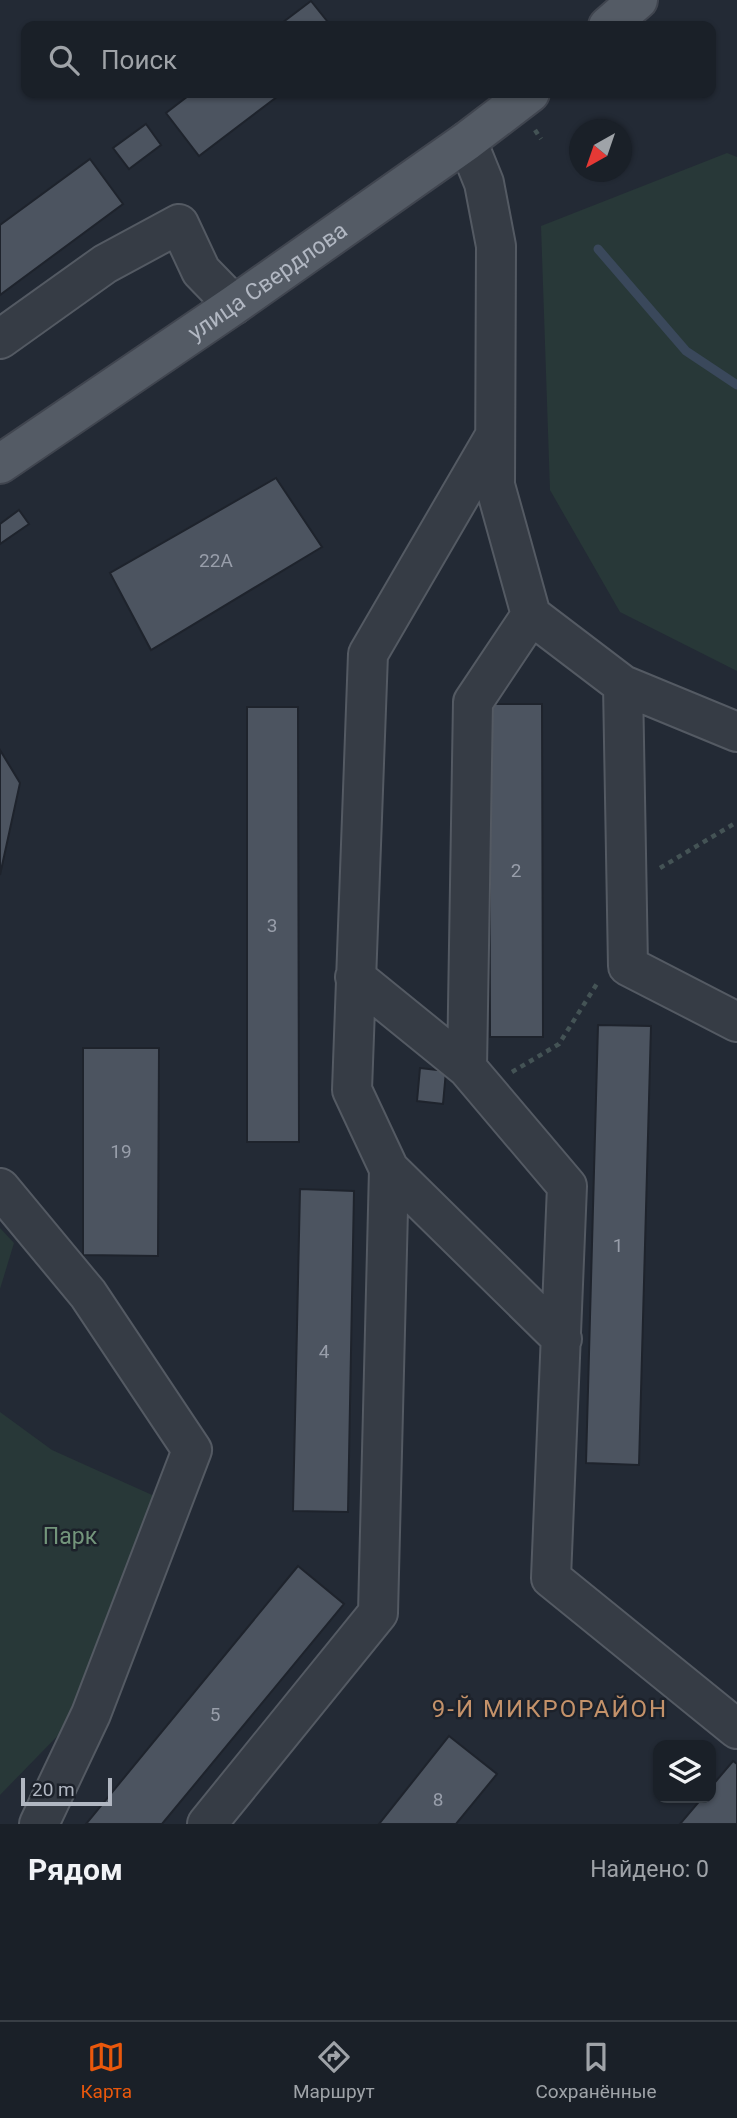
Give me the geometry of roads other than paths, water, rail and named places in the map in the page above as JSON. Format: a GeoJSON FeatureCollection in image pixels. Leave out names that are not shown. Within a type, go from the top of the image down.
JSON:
{"type":"FeatureCollection","features":[{"type":"Feature","properties":{"kind":"main road"},"geometry":{"type":"LineString","coordinates":[[614,21],[638,0]]}},
{"type":"Feature","properties":{"kind":"main road","name":"улица Свердлова"},"geometry":{"type":"LineString","coordinates":[[0,464],[234,305],[467,141],[523,98]]}},
{"type":"Feature","properties":{"kind":"street"},"geometry":{"type":"LineString","coordinates":[[467,141],[484,183],[496,246],[493,439],[495,485],[531,615],[623,685],[737,733]]}},
{"type":"Feature","properties":{"kind":"street"},"geometry":{"type":"LineString","coordinates":[[0,339],[106,264],[179,224],[201,271],[234,305]]}},
{"type":"Feature","properties":{"kind":"street"},"geometry":{"type":"LineString","coordinates":[[493,439],[368,654],[352,1090],[389,1169],[562,1339]]}},
{"type":"Feature","properties":{"kind":"street"},"geometry":{"type":"LineString","coordinates":[[467,1068],[473,702],[531,615]]}},
{"type":"Feature","properties":{"kind":"street"},"geometry":{"type":"LineString","coordinates":[[623,685],[628,966],[737,1022]]}},
{"type":"Feature","properties":{"kind":"street"},"geometry":{"type":"LineString","coordinates":[[355,977],[467,1068],[567,1186],[551,1578],[737,1729]]}},
{"type":"Feature","properties":{"kind":"street"},"geometry":{"type":"LineString","coordinates":[[207,1824],[378,1613],[389,1169]]}},
{"type":"Feature","properties":{"kind":"street"},"geometry":{"type":"LineString","coordinates":[[0,1188],[88,1294],[192,1450],[91,1714],[39,1824]]}},
{"type":"Feature","properties":{"kind":"waterway"},"geometry":{"type":"LineString","coordinates":[[598,249],[686,351],[737,385]]}},
{"type":"Feature","properties":{"kind":"district","name":"9-Й МИКРОРАЙОН"},"geometry":{"type":"Point","coordinates":[550,1709]}},
{"type":"Feature","properties":{"kind":"park label","name":"Парк"},"geometry":{"type":"Point","coordinates":[70,1536]}}]}
